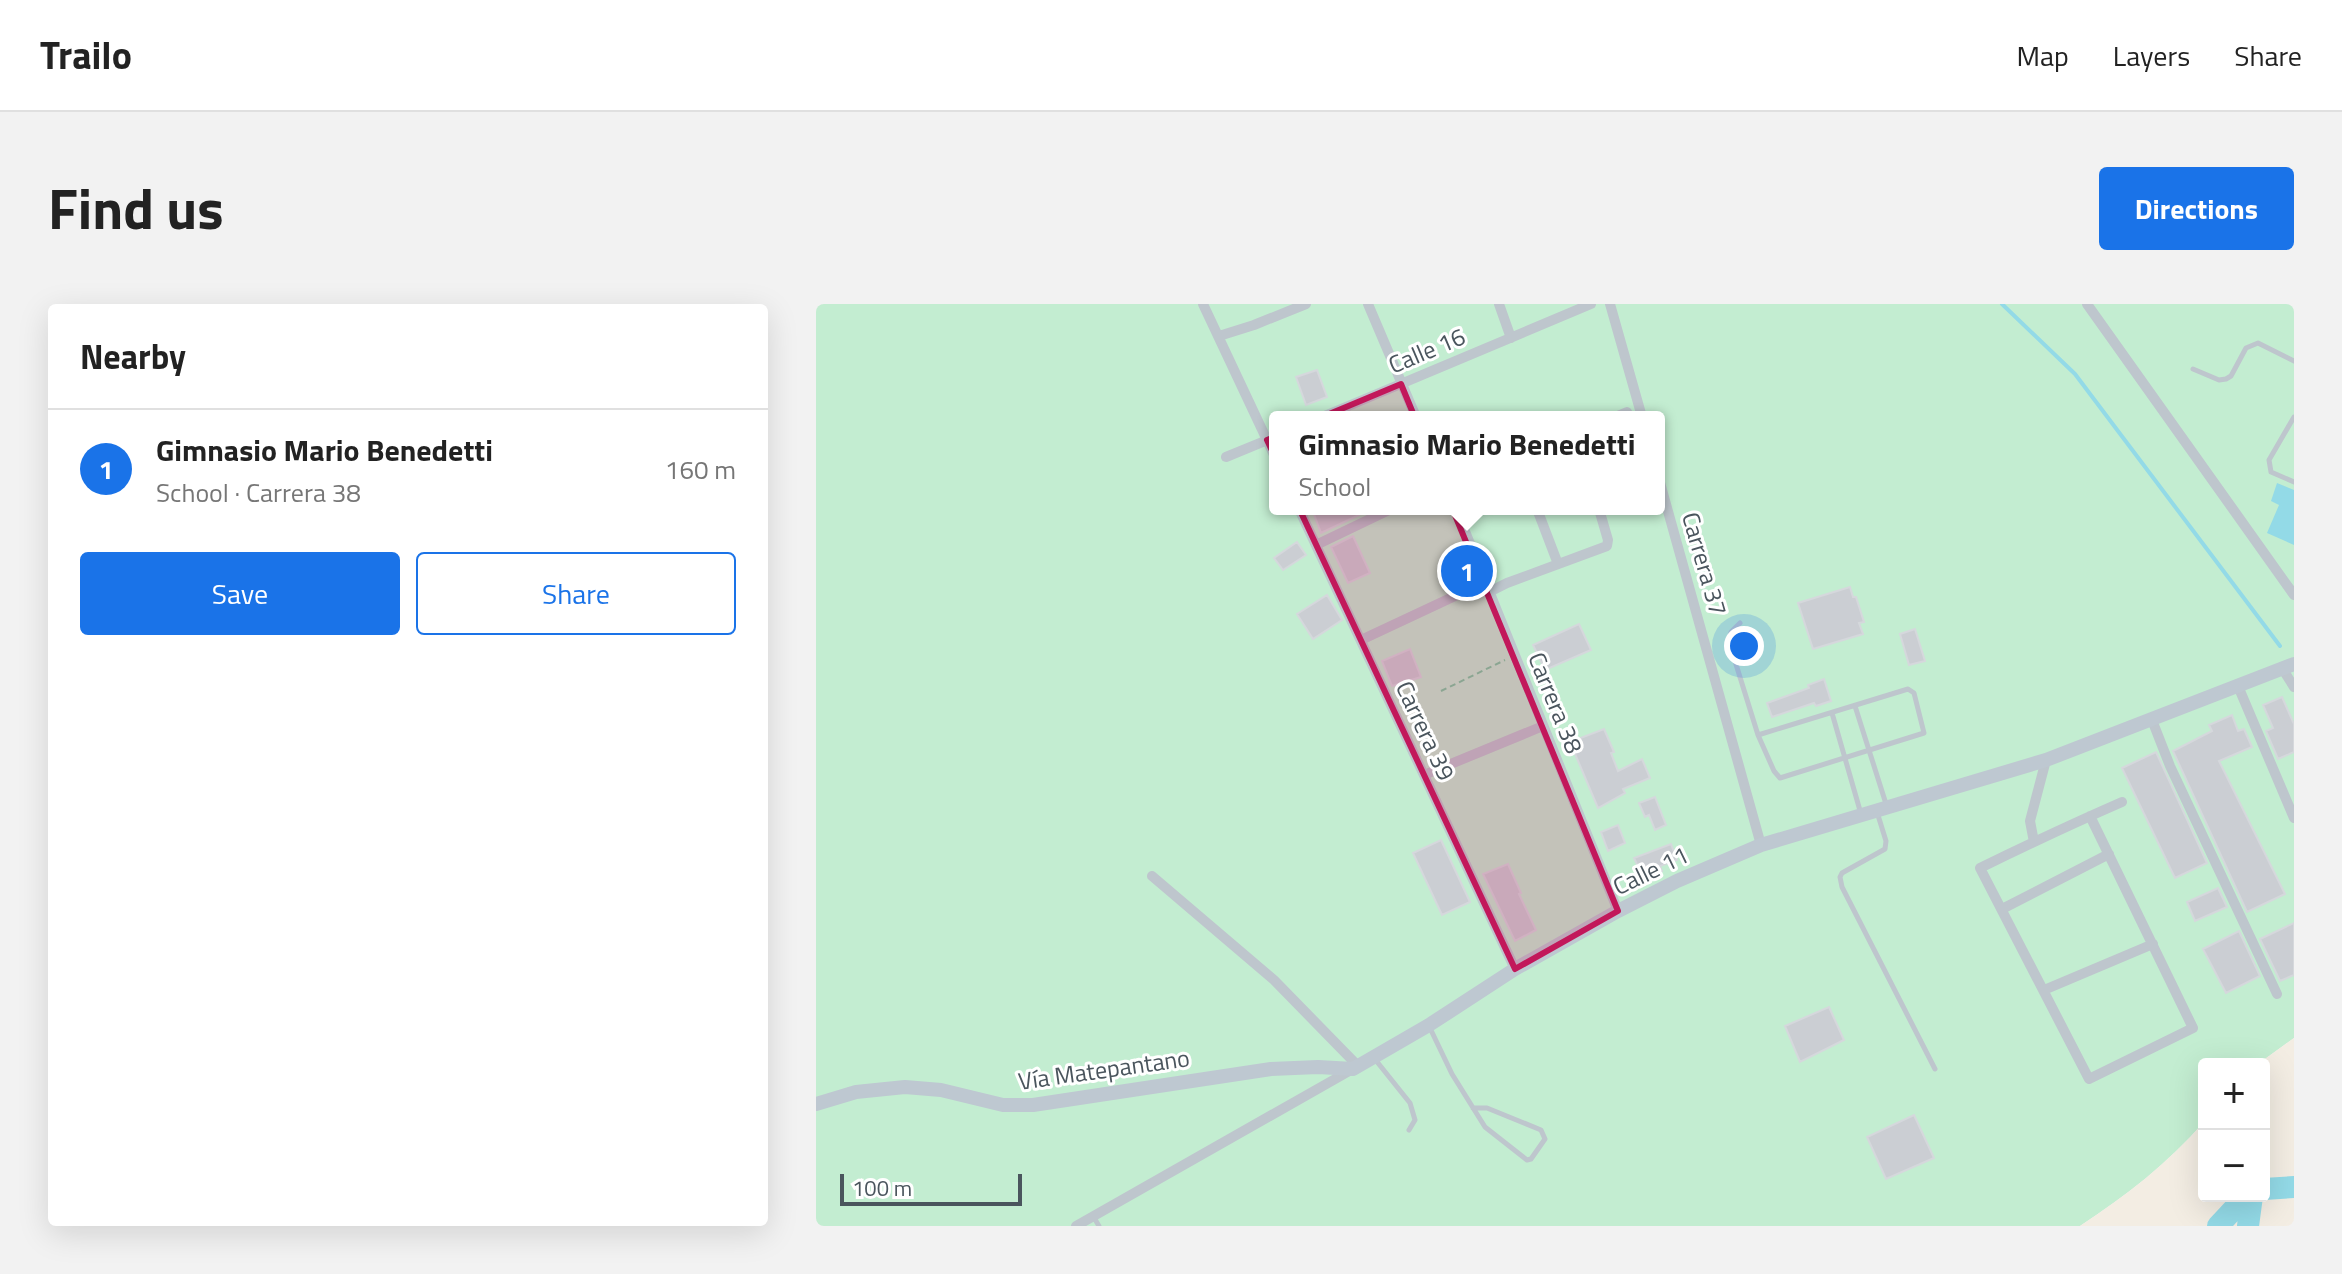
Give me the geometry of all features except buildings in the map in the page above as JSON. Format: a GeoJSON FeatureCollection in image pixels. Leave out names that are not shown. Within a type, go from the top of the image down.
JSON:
{"type":"FeatureCollection","features":[{"type":"Feature","properties":{"kind":"main road","name":"Calle 11"},"geometry":{"type":"LineString","coordinates":[[1355,1068],[1515,969],[1677,881],[1761,845],[2046,760],[2288,666]]}},
{"type":"Feature","properties":{"kind":"main road","name":"Vía Matepantano"},"geometry":{"type":"LineString","coordinates":[[816,1104],[856,1092],[905,1087],[941,1090],[1003,1105],[1033,1105],[1271,1069],[1355,1068]]}},
{"type":"Feature","properties":{"kind":"street"},"geometry":{"type":"LineString","coordinates":[[1203,304],[1269,434]]}},
{"type":"Feature","properties":{"kind":"street"},"geometry":{"type":"LineString","coordinates":[[1219,336],[1306,304]]}},
{"type":"Feature","properties":{"kind":"street"},"geometry":{"type":"LineString","coordinates":[[1368,304],[1413,411]]}},
{"type":"Feature","properties":{"kind":"street"},"geometry":{"type":"LineString","coordinates":[[1499,304],[1511,338]]}},
{"type":"Feature","properties":{"kind":"street","name":"Calle 16"},"geometry":{"type":"LineString","coordinates":[[1336,411],[1591,304]]}},
{"type":"Feature","properties":{"kind":"street"},"geometry":{"type":"LineString","coordinates":[[1610,304],[1640,411]]}},
{"type":"Feature","properties":{"kind":"street"},"geometry":{"type":"LineString","coordinates":[[2087,304],[2294,595]]}},
{"type":"Feature","properties":{"kind":"street"},"geometry":{"type":"LineString","coordinates":[[1226,457],[1269,439]]}},
{"type":"Feature","properties":{"kind":"street","name":"Carrera 37"},"geometry":{"type":"LineString","coordinates":[[1665,501],[1761,845]]}},
{"type":"Feature","properties":{"kind":"street","name":"Carrera 39"},"geometry":{"type":"LineString","coordinates":[[1302,515],[1515,969]]}},
{"type":"Feature","properties":{"kind":"street"},"geometry":{"type":"LineString","coordinates":[[1316,545],[1378,515]]}},
{"type":"Feature","properties":{"kind":"street","name":"Carrera 38"},"geometry":{"type":"LineString","coordinates":[[1459,515],[1618,911]]}},
{"type":"Feature","properties":{"kind":"street"},"geometry":{"type":"LineString","coordinates":[[1539,515],[1558,564]]}},
{"type":"Feature","properties":{"kind":"street"},"geometry":{"type":"LineString","coordinates":[[1361,640],[1489,586],[1607,546],[1601,515]]}},
{"type":"Feature","properties":{"kind":"street"},"geometry":{"type":"LineString","coordinates":[[2288,666],[2294,687]]}},
{"type":"Feature","properties":{"kind":"street"},"geometry":{"type":"LineString","coordinates":[[2238,686],[2294,818]]}},
{"type":"Feature","properties":{"kind":"street"},"geometry":{"type":"LineString","coordinates":[[2152,720],[2170,766],[2277,994]]}},
{"type":"Feature","properties":{"kind":"street"},"geometry":{"type":"LineString","coordinates":[[1424,775],[1543,726]]}},
{"type":"Feature","properties":{"kind":"street"},"geometry":{"type":"LineString","coordinates":[[2034,842],[2030,821],[2046,760]]}},
{"type":"Feature","properties":{"kind":"street"},"geometry":{"type":"LineString","coordinates":[[2090,816],[2193,1028],[2089,1079],[1980,868],[2034,842],[2090,816],[2122,802]]}},
{"type":"Feature","properties":{"kind":"street"},"geometry":{"type":"LineString","coordinates":[[2002,909],[2109,854]]}},
{"type":"Feature","properties":{"kind":"street"},"geometry":{"type":"LineString","coordinates":[[1152,876],[1274,980],[1355,1068]]}},
{"type":"Feature","properties":{"kind":"street"},"geometry":{"type":"LineString","coordinates":[[2044,990],[2153,944]]}},
{"type":"Feature","properties":{"kind":"street","name":"Calle 11"},"geometry":{"type":"LineString","coordinates":[[1076,1226],[1355,1068]]}},
{"type":"Feature","properties":{"kind":"lane"},"geometry":{"type":"LineString","coordinates":[[2193,369],[2219,380],[2226,379],[2231,376],[2246,348],[2258,343],[2294,361]]}},
{"type":"Feature","properties":{"kind":"lane"},"geometry":{"type":"LineString","coordinates":[[2294,417],[2269,460],[2271,472],[2294,482]]}},
{"type":"Feature","properties":{"kind":"lane"},"geometry":{"type":"LineString","coordinates":[[1740,623],[1731,632],[1730,645],[1758,735],[1780,778],[1924,733],[1914,693],[1908,689],[1758,735]]}},
{"type":"Feature","properties":{"kind":"lane"},"geometry":{"type":"LineString","coordinates":[[1855,706],[1869,750],[1875,811]]}},
{"type":"Feature","properties":{"kind":"lane"},"geometry":{"type":"LineString","coordinates":[[1832,713],[1845,758],[1875,811],[1886,841],[1885,849],[1842,873],[1842,887],[1935,1069]]}},
{"type":"Feature","properties":{"kind":"lane"},"geometry":{"type":"LineString","coordinates":[[1429,1025],[1452,1074],[1473,1108],[1485,1127],[1527,1160],[1545,1139],[1541,1130],[1487,1108],[1473,1108]]}},
{"type":"Feature","properties":{"kind":"lane"},"geometry":{"type":"LineString","coordinates":[[1374,1057],[1410,1103],[1415,1120],[1409,1130]]}},
{"type":"Feature","properties":{"kind":"lane"},"geometry":{"type":"LineString","coordinates":[[1093,1215],[1099,1226]]}},
{"type":"Feature","properties":{"kind":"path"},"geometry":{"type":"LineString","coordinates":[[1441,691],[1514,656]]}},
{"type":"Feature","properties":{"kind":"highlighted area"},"geometry":{"type":"Polygon","coordinates":[[[1401,384],[1618,911],[1515,969],[1267,440],[1401,384]]]}},
{"type":"Feature","properties":{"kind":"green space"},"geometry":{"type":"Polygon","coordinates":[[[816,304],[2294,304],[2294,1038],[2266,1058],[2198,1058],[2198,1128],[2146,1178],[2080,1226],[816,1226],[816,304]]]}},
{"type":"Feature","properties":{"kind":"sand"},"geometry":{"type":"Polygon","coordinates":[[[2294,1038],[2294,1226],[2080,1226],[2146,1178],[2198,1128],[2198,1202],[2270,1202],[2270,1058],[2266,1058],[2294,1038]]]}},
{"type":"Feature","properties":{"kind":"water"},"geometry":{"type":"Polygon","coordinates":[[[2277,483],[2294,490],[2294,545],[2267,533],[2279,505],[2271,501],[2277,483]]]}},
{"type":"Feature","properties":{"kind":"waterway"},"geometry":{"type":"LineString","coordinates":[[2002,304],[2075,374],[2280,646]]}},
{"type":"Feature","properties":{"kind":"waterway"},"geometry":{"type":"LineString","coordinates":[[2270,1189],[2294,1187]]}},
{"type":"Feature","properties":{"kind":"waterway"},"geometry":{"type":"LineString","coordinates":[[2218,1226],[2240,1202]]}},
{"type":"Feature","properties":{"kind":"waterway"},"geometry":{"type":"LineString","coordinates":[[2248,1226],[2251,1202]]}},
{"type":"Feature","properties":{"kind":"place","name":"Gimnasio Mario Benedetti"},"geometry":{"type":"Point","coordinates":[1467,571]}}]}
